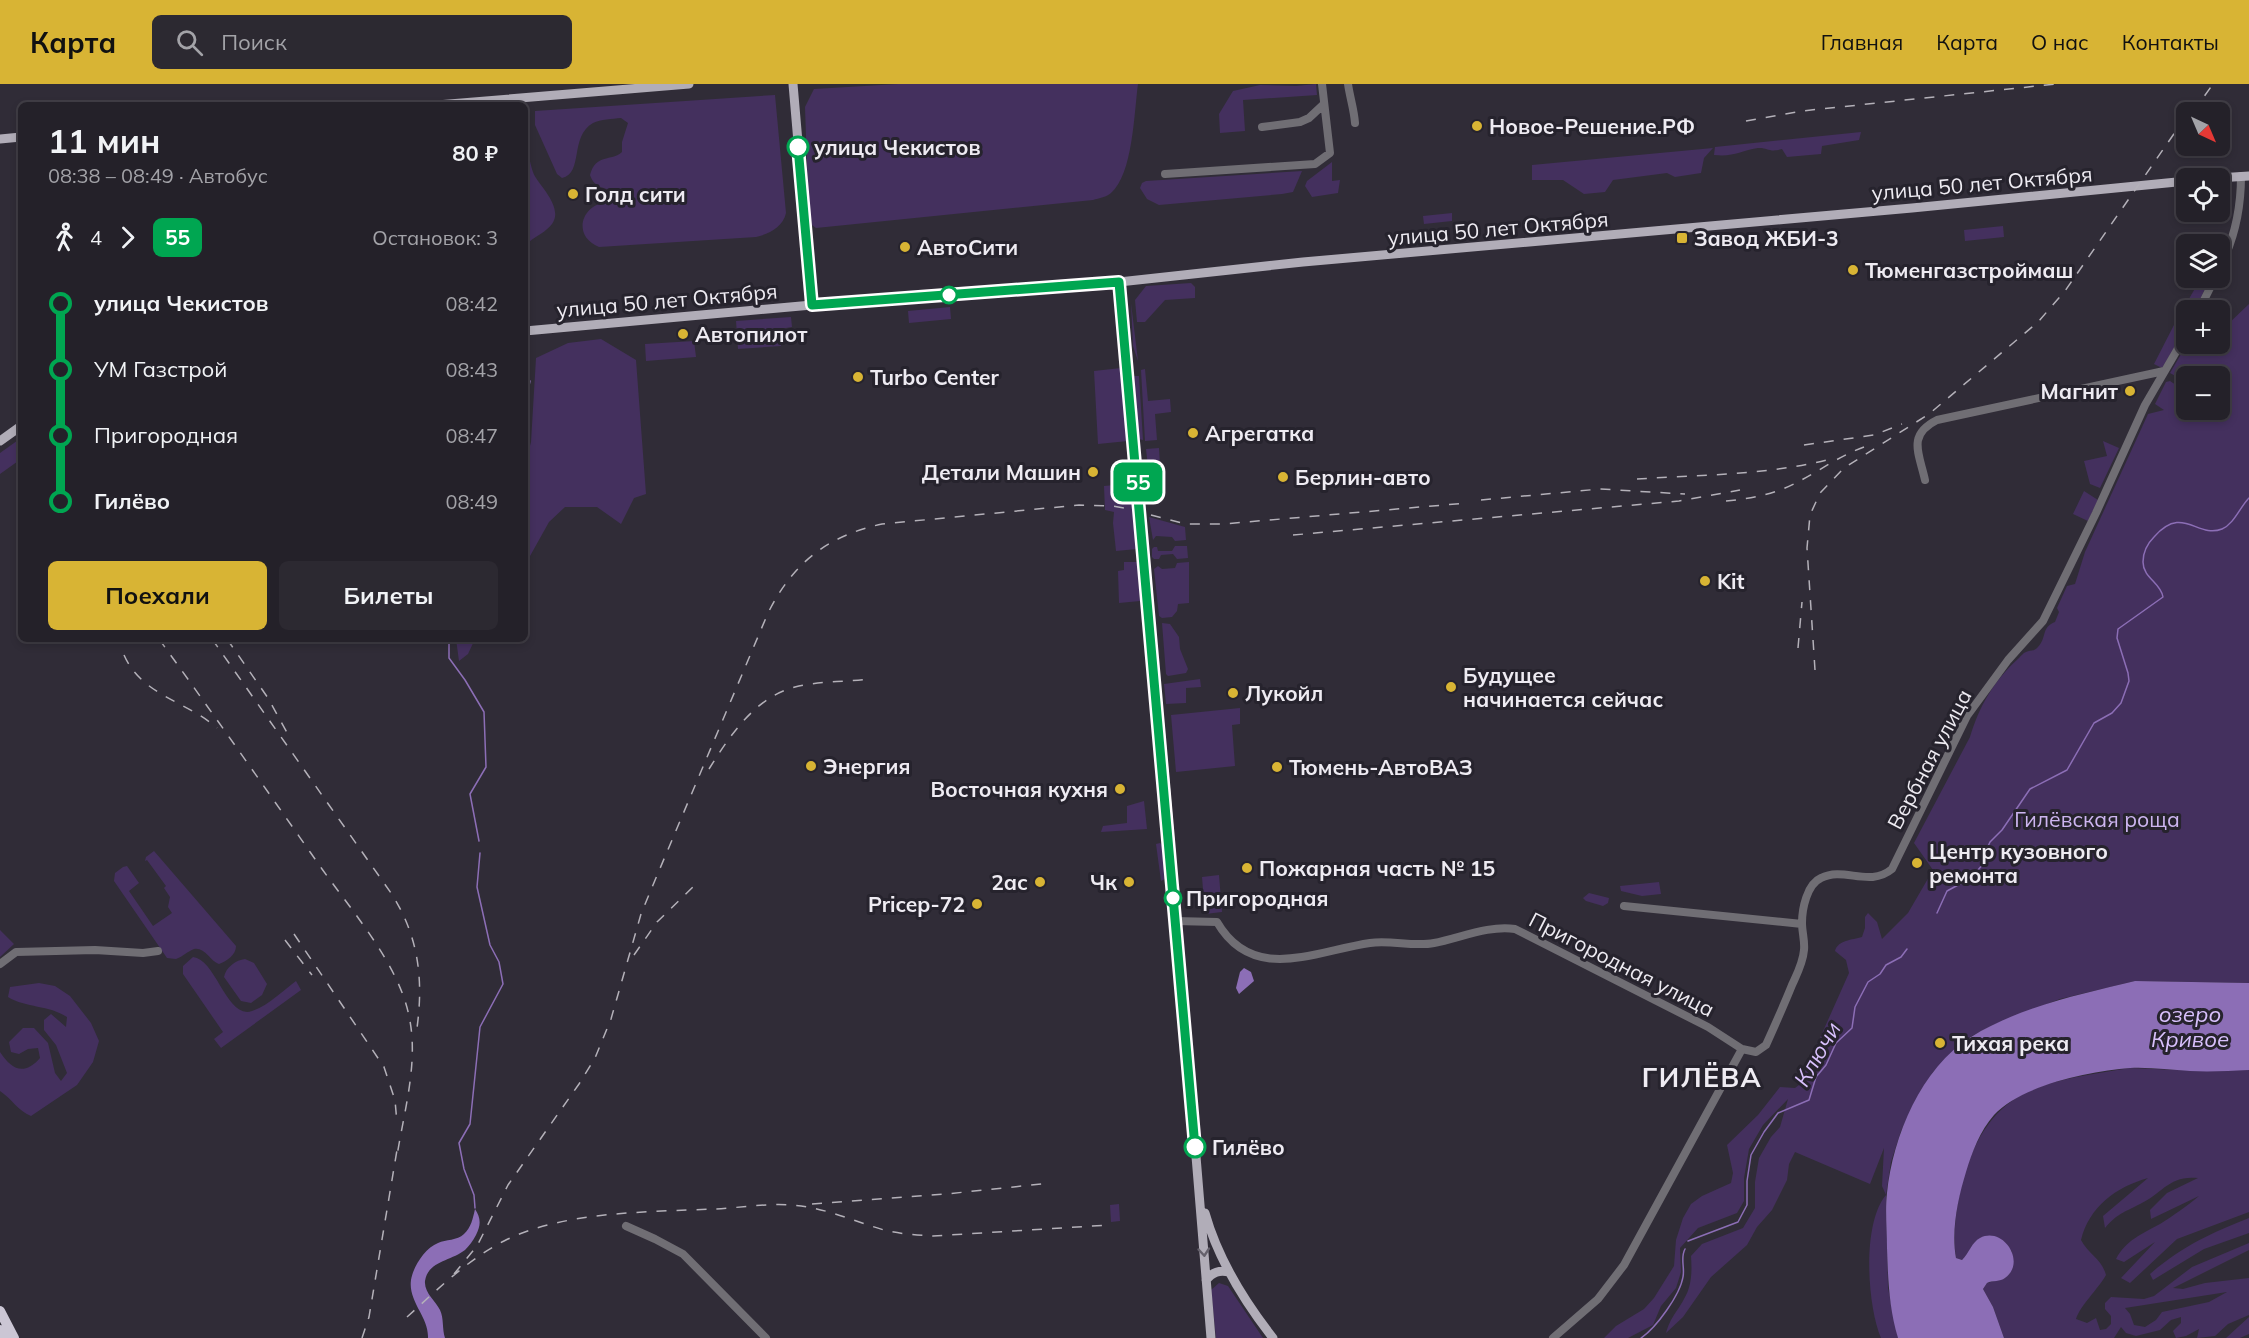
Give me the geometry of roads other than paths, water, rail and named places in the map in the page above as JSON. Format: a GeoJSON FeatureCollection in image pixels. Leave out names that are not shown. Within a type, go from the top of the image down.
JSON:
{"type":"FeatureCollection","features":[{"type":"Feature","properties":{"kind":"highway"},"geometry":{"type":"LineString","coordinates":[[0,1311],[14,1338]]}},
{"type":"Feature","properties":{"kind":"highway"},"geometry":{"type":"LineString","coordinates":[[0,1330],[4,1338]]}},
{"type":"Feature","properties":{"kind":"main road"},"geometry":{"type":"LineString","coordinates":[[487,102],[688,84]]}},
{"type":"Feature","properties":{"kind":"main road"},"geometry":{"type":"LineString","coordinates":[[793,84],[812,305]]}},
{"type":"Feature","properties":{"kind":"main road"},"geometry":{"type":"LineString","coordinates":[[0,139],[18,137]]}},
{"type":"Feature","properties":{"kind":"main road"},"geometry":{"type":"LineString","coordinates":[[2230,177],[2245,176]]}},
{"type":"Feature","properties":{"kind":"main road","name":"улица 50 лет Октября"},"geometry":{"type":"LineString","coordinates":[[528,331],[812,305],[1119,282],[1303,262],[2176,183]]}},
{"type":"Feature","properties":{"kind":"main road"},"geometry":{"type":"LineString","coordinates":[[1119,282],[1166,793],[1210,1338]]}},
{"type":"Feature","properties":{"kind":"main road"},"geometry":{"type":"LineString","coordinates":[[0,441],[18,428]]}},
{"type":"Feature","properties":{"kind":"main road"},"geometry":{"type":"LineString","coordinates":[[1199,1193],[1207,1221],[1229,1272],[1254,1313],[1273,1338]]}},
{"type":"Feature","properties":{"kind":"main road"},"geometry":{"type":"LineString","coordinates":[[1206,1280],[1211,1274],[1221,1271],[1229,1272]]}},
{"type":"Feature","properties":{"kind":"street"},"geometry":{"type":"LineString","coordinates":[[1165,174],[1315,164],[1330,153],[1322,84]]}},
{"type":"Feature","properties":{"kind":"street"},"geometry":{"type":"LineString","coordinates":[[1347,84],[1353,103],[1355,123]]}},
{"type":"Feature","properties":{"kind":"street"},"geometry":{"type":"LineString","coordinates":[[1262,127],[1300,122],[1309,118],[1324,104]]}},
{"type":"Feature","properties":{"kind":"street"},"geometry":{"type":"LineString","coordinates":[[2230,243],[2235,231],[2245,176]]}},
{"type":"Feature","properties":{"kind":"street","name":"Вербная улица"},"geometry":{"type":"LineString","coordinates":[[1802,924],[1807,898],[1815,882],[1821,878],[1831,875],[1877,878],[1884,876],[1892,869],[1967,716],[2008,660],[2043,621],[2096,513],[2145,405],[2176,351]]}},
{"type":"Feature","properties":{"kind":"street"},"geometry":{"type":"LineString","coordinates":[[1925,480],[1917,436],[1926,425],[1937,420],[2164,371]]}},
{"type":"Feature","properties":{"kind":"street"},"geometry":{"type":"LineString","coordinates":[[1553,1338],[1599,1299],[1624,1265],[1742,1049],[1756,1052],[1767,1044],[1803,959],[1805,942],[1802,924],[1624,906]]}},
{"type":"Feature","properties":{"kind":"street","name":"Пригородная улица"},"geometry":{"type":"LineString","coordinates":[[1175,921],[1217,922],[1225,936],[1247,953],[1286,960],[1372,943],[1430,944],[1500,928],[1515,929],[1708,1027],[1742,1049]]}},
{"type":"Feature","properties":{"kind":"street"},"geometry":{"type":"LineString","coordinates":[[0,964],[16,952],[95,950],[143,953],[158,951]]}},
{"type":"Feature","properties":{"kind":"street"},"geometry":{"type":"LineString","coordinates":[[626,1226],[683,1254],[766,1338]]}},
{"type":"Feature","properties":{"kind":"water"},"geometry":{"type":"Polygon","coordinates":[[[1244,968],[1251,972],[1254,981],[1239,994],[1236,988],[1240,972],[1244,968]]]}},
{"type":"Feature","properties":{"kind":"water","name":"озеро Кривое"},"geometry":{"type":"Polygon","coordinates":[[[2135,981],[2249,983],[2249,1070],[2197,1071],[2138,1068],[2096,1072],[2058,1081],[2021,1095],[2006,1104],[1989,1121],[1968,1164],[1960,1192],[1954,1236],[1956,1258],[1962,1260],[1977,1240],[1989,1236],[2004,1241],[2013,1255],[2014,1263],[2005,1278],[1987,1283],[1983,1289],[1993,1307],[2004,1338],[1898,1338],[1889,1282],[1887,1193],[1890,1171],[1903,1127],[1924,1085],[1953,1050],[1971,1037],[2009,1017],[2093,991],[2135,981]]]}},
{"type":"Feature","properties":{"kind":"water"},"geometry":{"type":"Polygon","coordinates":[[[475,1209],[479,1225],[471,1243],[459,1254],[435,1265],[427,1274],[425,1285],[441,1313],[445,1338],[428,1338],[425,1323],[411,1288],[412,1275],[420,1259],[433,1245],[458,1238],[466,1232],[475,1209]]]}},
{"type":"Feature","properties":{"kind":"waterway"},"geometry":{"type":"LineString","coordinates":[[528,390],[530,381]]}},
{"type":"Feature","properties":{"kind":"waterway","name":"Ключи"},"geometry":{"type":"LineString","coordinates":[[1937,913],[1947,891],[1971,878],[1984,863],[1990,842],[2002,830],[2030,789],[2067,770],[2094,723],[2112,713],[2121,703],[2129,681],[2117,638],[2118,629],[2163,597],[2162,592],[2144,568],[2144,555],[2149,542],[2173,523],[2190,524],[2213,531],[2222,529],[2230,523],[2249,498]]}},
{"type":"Feature","properties":{"kind":"waterway"},"geometry":{"type":"LineString","coordinates":[[449,642],[449,658],[484,712],[486,767],[470,794],[479,841]]}},
{"type":"Feature","properties":{"kind":"waterway"},"geometry":{"type":"LineString","coordinates":[[475,1208],[474,1195],[464,1169],[459,1143],[470,1124],[480,1027],[503,984],[499,962],[490,945],[477,887],[480,853]]}},
{"type":"Feature","properties":{"kind":"waterway","name":"Ключи"},"geometry":{"type":"LineString","coordinates":[[1688,1241],[1738,1222],[1747,1205],[1747,1181],[1751,1155],[1764,1132],[1778,1113],[1809,1100],[1816,1077],[1826,1065],[1836,1043],[1852,1028],[1855,1007],[1868,982],[1880,974],[1886,965],[1901,957],[1907,949]]}},
{"type":"Feature","properties":{"kind":"waterway","name":"Ключи"},"geometry":{"type":"LineString","coordinates":[[1641,1338],[1660,1319],[1677,1293],[1683,1277],[1685,1249]]}},
{"type":"Feature","properties":{"kind":"railway"},"geometry":{"type":"LineString","coordinates":[[1746,121],[1802,111],[2056,84]]}},
{"type":"Feature","properties":{"kind":"railway"},"geometry":{"type":"LineString","coordinates":[[2200,102],[2213,84]]}},
{"type":"Feature","properties":{"kind":"railway"},"geometry":{"type":"LineString","coordinates":[[1815,670],[1807,548],[1810,515],[1820,493],[1844,468],[1929,414],[2038,322],[2065,291],[2176,131]]}},
{"type":"Feature","properties":{"kind":"railway"},"geometry":{"type":"LineString","coordinates":[[1804,445],[1874,435],[1902,424]]}},
{"type":"Feature","properties":{"kind":"railway"},"geometry":{"type":"LineString","coordinates":[[1726,501],[1756,497],[1785,488],[1864,447]]}},
{"type":"Feature","properties":{"kind":"railway"},"geometry":{"type":"LineString","coordinates":[[1637,479],[1756,472],[1827,460]]}},
{"type":"Feature","properties":{"kind":"railway"},"geometry":{"type":"LineString","coordinates":[[1481,500],[1600,489],[1685,494]]}},
{"type":"Feature","properties":{"kind":"railway"},"geometry":{"type":"LineString","coordinates":[[1293,535],[1679,501],[1740,490]]}},
{"type":"Feature","properties":{"kind":"railway"},"geometry":{"type":"LineString","coordinates":[[1151,515],[1186,524],[1223,524],[1467,503]]}},
{"type":"Feature","properties":{"kind":"railway"},"geometry":{"type":"LineString","coordinates":[[454,1274],[477,1246],[508,1185],[595,1058],[611,1019],[641,914],[653,885],[768,613],[778,595],[801,566],[828,544],[862,529],[882,524],[1079,505],[1113,506],[1135,510]]}},
{"type":"Feature","properties":{"kind":"railway"},"geometry":{"type":"LineString","coordinates":[[1798,648],[1802,602]]}},
{"type":"Feature","properties":{"kind":"railway"},"geometry":{"type":"LineString","coordinates":[[161,642],[373,939],[395,977],[404,997],[412,1033],[409,1086],[397,1156]]}},
{"type":"Feature","properties":{"kind":"railway"},"geometry":{"type":"LineString","coordinates":[[214,642],[401,910],[414,944],[417,961],[420,997],[416,1035]]}},
{"type":"Feature","properties":{"kind":"railway"},"geometry":{"type":"LineString","coordinates":[[229,642],[268,698],[291,740]]}},
{"type":"Feature","properties":{"kind":"railway"},"geometry":{"type":"LineString","coordinates":[[124,655],[132,669],[153,689],[217,728]]}},
{"type":"Feature","properties":{"kind":"railway"},"geometry":{"type":"LineString","coordinates":[[709,769],[744,720],[755,709],[781,692],[813,684],[869,679]]}},
{"type":"Feature","properties":{"kind":"railway"},"geometry":{"type":"LineString","coordinates":[[634,955],[657,922],[695,885]]}},
{"type":"Feature","properties":{"kind":"railway"},"geometry":{"type":"LineString","coordinates":[[294,934],[384,1067],[395,1100],[397,1123]]}},
{"type":"Feature","properties":{"kind":"railway"},"geometry":{"type":"LineString","coordinates":[[285,940],[312,975]]}},
{"type":"Feature","properties":{"kind":"railway"},"geometry":{"type":"LineString","coordinates":[[362,1338],[369,1317],[397,1150]]}},
{"type":"Feature","properties":{"kind":"railway"},"geometry":{"type":"LineString","coordinates":[[812,1204],[1051,1183]]}},
{"type":"Feature","properties":{"kind":"railway"},"geometry":{"type":"LineString","coordinates":[[407,1317],[465,1266],[490,1249],[527,1231],[579,1218],[791,1205],[827,1211],[890,1231],[933,1236],[1109,1225]]}},
{"type":"Feature","properties":{"kind":"place","name":"Новое-Решение.РФ"},"geometry":{"type":"Point","coordinates":[1477,126]}},
{"type":"Feature","properties":{"kind":"place","name":"улица Чекистов"},"geometry":{"type":"Point","coordinates":[798,147]}},
{"type":"Feature","properties":{"kind":"place","name":"Голд сити"},"geometry":{"type":"Point","coordinates":[573,194]}},
{"type":"Feature","properties":{"kind":"place","name":"Завод ЖБИ-3"},"geometry":{"type":"Point","coordinates":[1682,238]}},
{"type":"Feature","properties":{"kind":"place","name":"АвтоСити"},"geometry":{"type":"Point","coordinates":[905,247]}},
{"type":"Feature","properties":{"kind":"place","name":"Тюменгазстроймаш"},"geometry":{"type":"Point","coordinates":[1853,270]}},
{"type":"Feature","properties":{"kind":"place","name":"Автопилот"},"geometry":{"type":"Point","coordinates":[683,334]}},
{"type":"Feature","properties":{"kind":"place","name":"Turbo Center"},"geometry":{"type":"Point","coordinates":[858,377]}},
{"type":"Feature","properties":{"kind":"place","name":"Магнит"},"geometry":{"type":"Point","coordinates":[2130,391]}},
{"type":"Feature","properties":{"kind":"place","name":"Агрегатка"},"geometry":{"type":"Point","coordinates":[1193,433]}},
{"type":"Feature","properties":{"kind":"place","name":"Детали Машин"},"geometry":{"type":"Point","coordinates":[1093,472]}},
{"type":"Feature","properties":{"kind":"place","name":"Берлин-авто"},"geometry":{"type":"Point","coordinates":[1283,477]}},
{"type":"Feature","properties":{"kind":"place","name":"Kit"},"geometry":{"type":"Point","coordinates":[1705,581]}},
{"type":"Feature","properties":{"kind":"place","name":"Будущее начинается сейчас"},"geometry":{"type":"Point","coordinates":[1451,687]}},
{"type":"Feature","properties":{"kind":"place","name":"Лукойл"},"geometry":{"type":"Point","coordinates":[1233,693]}},
{"type":"Feature","properties":{"kind":"place","name":"Энергия"},"geometry":{"type":"Point","coordinates":[811,766]}},
{"type":"Feature","properties":{"kind":"place","name":"Тюмень-АвтоВАЗ"},"geometry":{"type":"Point","coordinates":[1277,767]}},
{"type":"Feature","properties":{"kind":"place","name":"Восточная кухня"},"geometry":{"type":"Point","coordinates":[1120,789]}},
{"type":"Feature","properties":{"kind":"place","name":"Центр кузовного ремонта"},"geometry":{"type":"Point","coordinates":[1917,863]}},
{"type":"Feature","properties":{"kind":"place","name":"Пожарная часть № 15"},"geometry":{"type":"Point","coordinates":[1247,868]}},
{"type":"Feature","properties":{"kind":"place","name":"2ас"},"geometry":{"type":"Point","coordinates":[1040,882]}},
{"type":"Feature","properties":{"kind":"place","name":"Чк"},"geometry":{"type":"Point","coordinates":[1129,882]}},
{"type":"Feature","properties":{"kind":"place","name":"Пригородная"},"geometry":{"type":"Point","coordinates":[1173,898]}},
{"type":"Feature","properties":{"kind":"place","name":"Pricep-72"},"geometry":{"type":"Point","coordinates":[977,904]}},
{"type":"Feature","properties":{"kind":"place","name":"Тихая река"},"geometry":{"type":"Point","coordinates":[1940,1043]}},
{"type":"Feature","properties":{"kind":"place","name":"Гилёво"},"geometry":{"type":"Point","coordinates":[1195,1147]}},
{"type":"Feature","properties":{"kind":"district","name":"ГИЛЁВА"},"geometry":{"type":"Point","coordinates":[1702,1077]}},
{"type":"Feature","properties":{"kind":"park label","name":"Гилёвская роща"},"geometry":{"type":"Point","coordinates":[2097,819]}}]}
